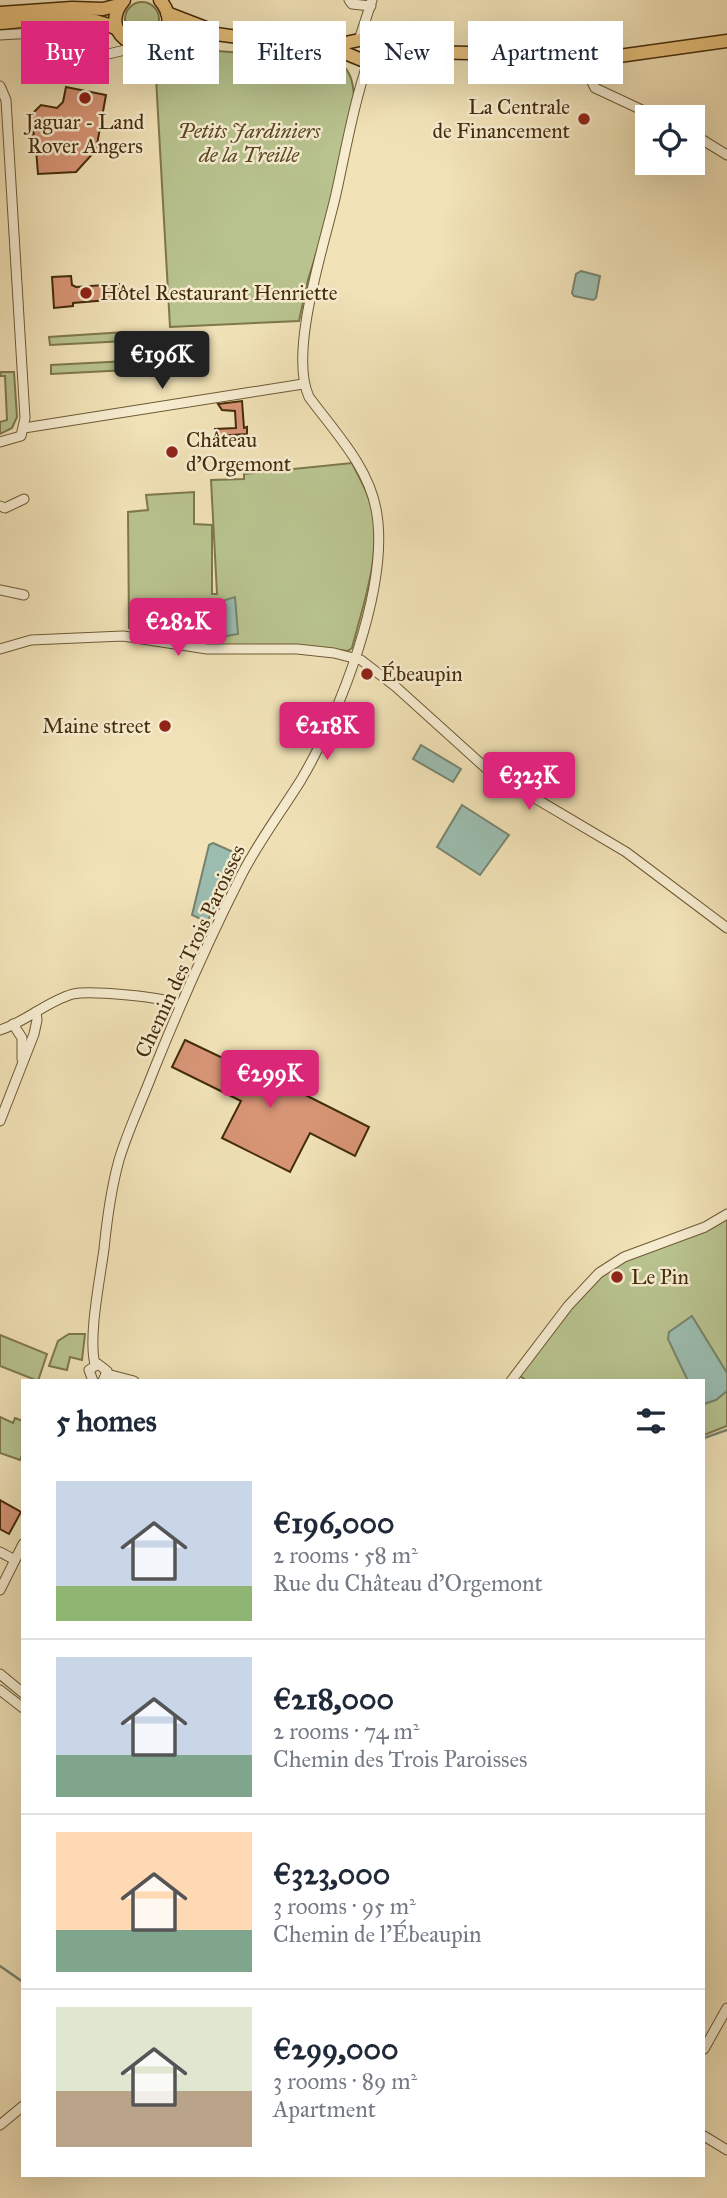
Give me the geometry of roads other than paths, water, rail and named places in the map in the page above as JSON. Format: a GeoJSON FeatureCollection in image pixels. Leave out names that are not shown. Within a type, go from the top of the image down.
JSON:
{"type":"FeatureCollection","features":[{"type":"Feature","properties":{"kind":"main road"},"geometry":{"type":"LineString","coordinates":[[0,11],[62,0]]}},
{"type":"Feature","properties":{"kind":"main road"},"geometry":{"type":"LineString","coordinates":[[160,0],[167,13],[167,21]]}},
{"type":"Feature","properties":{"kind":"main road"},"geometry":{"type":"LineString","coordinates":[[0,11],[103,9],[122,2]]}},
{"type":"Feature","properties":{"kind":"main road"},"geometry":{"type":"LineString","coordinates":[[119,32],[115,16],[122,2]]}},
{"type":"Feature","properties":{"kind":"main road"},"geometry":{"type":"LineString","coordinates":[[167,13],[204,27],[288,42],[360,50]]}},
{"type":"Feature","properties":{"kind":"main road"},"geometry":{"type":"LineString","coordinates":[[0,23],[80,19],[97,21],[123,36]]}},
{"type":"Feature","properties":{"kind":"main road"},"geometry":{"type":"LineString","coordinates":[[219,34],[340,51],[360,50]]}},
{"type":"Feature","properties":{"kind":"main road"},"geometry":{"type":"LineString","coordinates":[[623,55],[727,41]]}},
{"type":"Feature","properties":{"kind":"street"},"geometry":{"type":"LineString","coordinates":[[349,0],[352,4],[371,5]]}},
{"type":"Feature","properties":{"kind":"street"},"geometry":{"type":"LineString","coordinates":[[0,35],[51,32],[101,55],[123,50]]}},
{"type":"Feature","properties":{"kind":"street"},"geometry":{"type":"LineString","coordinates":[[118,51],[119,32]]}},
{"type":"Feature","properties":{"kind":"street"},"geometry":{"type":"LineString","coordinates":[[24,428],[303,384],[312,290],[361,84]]}},
{"type":"Feature","properties":{"kind":"street"},"geometry":{"type":"LineString","coordinates":[[592,84],[594,88],[635,107]]}},
{"type":"Feature","properties":{"kind":"street"},"geometry":{"type":"LineString","coordinates":[[0,86],[6,100],[24,428],[17,439],[0,442]]}},
{"type":"Feature","properties":{"kind":"street"},"geometry":{"type":"LineString","coordinates":[[705,141],[727,155]]}},
{"type":"Feature","properties":{"kind":"street","name":"Chemin des Trois Paroisses"},"geometry":{"type":"LineString","coordinates":[[92,1379],[89,1373],[95,1364],[93,1357],[96,1310],[109,1200],[119,1159],[180,1005],[243,873],[302,778],[318,746],[355,659],[374,577],[378,544],[376,507],[363,473],[309,397],[303,384]]}},
{"type":"Feature","properties":{"kind":"street"},"geometry":{"type":"LineString","coordinates":[[0,506],[5,508],[24,499]]}},
{"type":"Feature","properties":{"kind":"street"},"geometry":{"type":"LineString","coordinates":[[0,590],[24,595]]}},
{"type":"Feature","properties":{"kind":"street"},"geometry":{"type":"LineString","coordinates":[[0,649],[32,640],[123,636],[207,649],[296,649],[334,653],[355,659],[396,687],[498,778],[626,852],[727,928]]}},
{"type":"Feature","properties":{"kind":"street"},"geometry":{"type":"LineString","coordinates":[[0,1030],[72,994],[158,998],[180,1005]]}},
{"type":"Feature","properties":{"kind":"street"},"geometry":{"type":"LineString","coordinates":[[0,1121],[34,1034],[36,1012]]}},
{"type":"Feature","properties":{"kind":"street"},"geometry":{"type":"LineString","coordinates":[[13,1024],[22,1038],[22,1059]]}},
{"type":"Feature","properties":{"kind":"street"},"geometry":{"type":"LineString","coordinates":[[513,1379],[568,1306],[599,1273],[624,1257],[705,1227],[727,1214]]}},
{"type":"Feature","properties":{"kind":"street"},"geometry":{"type":"LineString","coordinates":[[95,1364],[104,1366],[105,1378]]}},
{"type":"Feature","properties":{"kind":"street"},"geometry":{"type":"LineString","coordinates":[[0,1590],[21,1548]]}},
{"type":"Feature","properties":{"kind":"street"},"geometry":{"type":"LineString","coordinates":[[0,1552],[15,1560]]}},
{"type":"Feature","properties":{"kind":"street"},"geometry":{"type":"LineString","coordinates":[[0,1674],[21,1690]]}},
{"type":"Feature","properties":{"kind":"street"},"geometry":{"type":"LineString","coordinates":[[0,1690],[21,1706]]}},
{"type":"Feature","properties":{"kind":"street"},"geometry":{"type":"LineString","coordinates":[[705,2047],[727,2008]]}},
{"type":"Feature","properties":{"kind":"street"},"geometry":{"type":"LineString","coordinates":[[0,2125],[21,2108]]}},
{"type":"Feature","properties":{"kind":"street"},"geometry":{"type":"LineString","coordinates":[[705,2137],[727,2150]]}},
{"type":"Feature","properties":{"kind":"waterway"},"geometry":{"type":"LineString","coordinates":[[705,1438],[727,1430]]}},
{"type":"Feature","properties":{"kind":"waterway"},"geometry":{"type":"LineString","coordinates":[[0,1966],[21,1981]]}},
{"type":"Feature","properties":{"kind":"place","name":"Jaguar - Land Rover Angers"},"geometry":{"type":"Point","coordinates":[85,98]}},
{"type":"Feature","properties":{"kind":"place","name":"La Centrale de Financement"},"geometry":{"type":"Point","coordinates":[584,119]}},
{"type":"Feature","properties":{"kind":"place","name":"Hôtel Restaurant Henriette"},"geometry":{"type":"Point","coordinates":[86,293]}},
{"type":"Feature","properties":{"kind":"place","name":"Château d'Orgemont"},"geometry":{"type":"Point","coordinates":[172,452]}},
{"type":"Feature","properties":{"kind":"place","name":"Ébeaupin"},"geometry":{"type":"Point","coordinates":[367,674]}},
{"type":"Feature","properties":{"kind":"place","name":"Maine street"},"geometry":{"type":"Point","coordinates":[165,726]}},
{"type":"Feature","properties":{"kind":"place","name":"Le Pin"},"geometry":{"type":"Point","coordinates":[617,1277]}},
{"type":"Feature","properties":{"kind":"park label","name":"Petits Jardiniers de la Treille"},"geometry":{"type":"Point","coordinates":[249,143]}}]}
